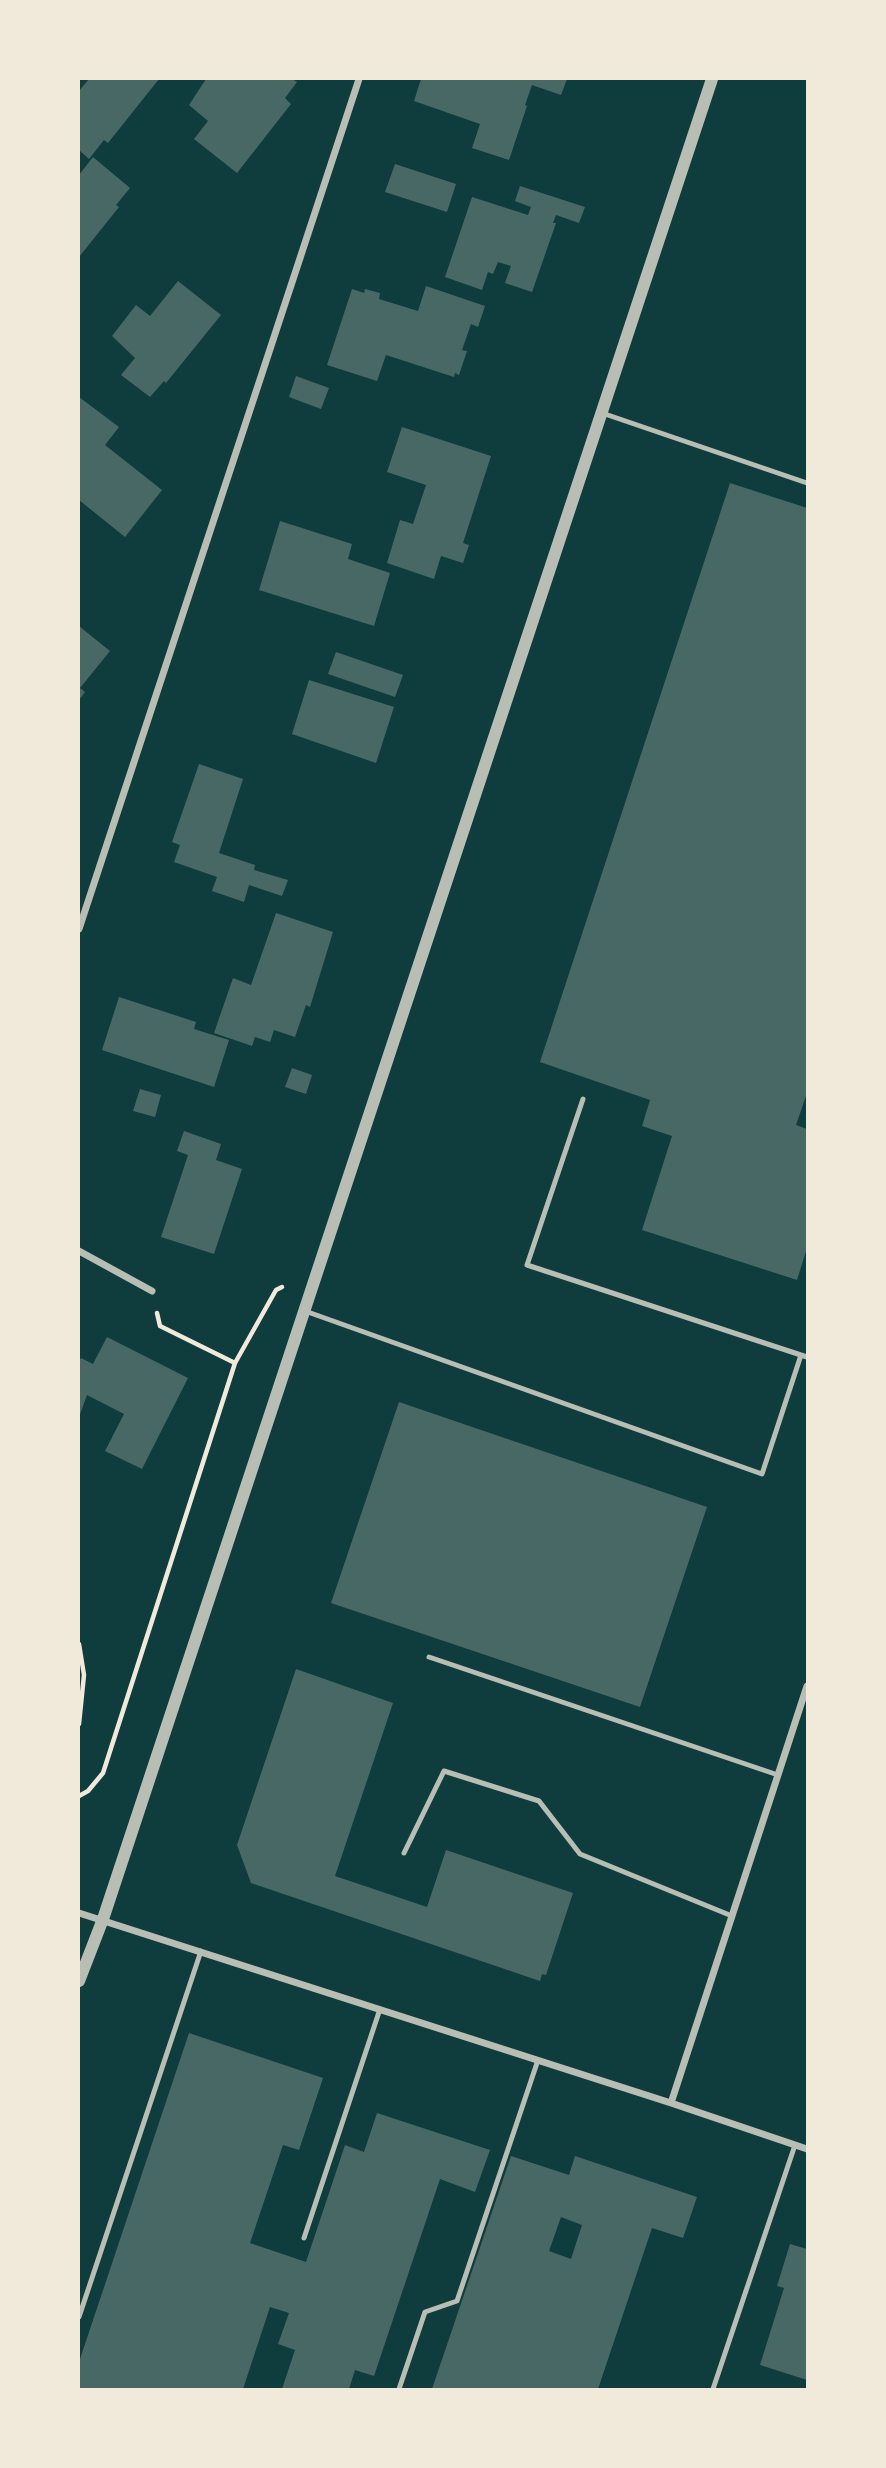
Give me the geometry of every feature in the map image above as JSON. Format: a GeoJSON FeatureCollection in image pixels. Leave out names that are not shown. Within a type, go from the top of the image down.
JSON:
{"type":"FeatureCollection","features":[{"type":"Feature","properties":{"kind":"street"},"geometry":{"type":"LineString","coordinates":[[79,929],[359,79]]}},
{"type":"Feature","properties":{"kind":"street"},"geometry":{"type":"LineString","coordinates":[[79,1982],[103,1919],[712,79]]}},
{"type":"Feature","properties":{"kind":"street"},"geometry":{"type":"LineString","coordinates":[[79,1251],[152,1291]]}},
{"type":"Feature","properties":{"kind":"street"},"geometry":{"type":"LineString","coordinates":[[671,2103],[807,1686]]}},
{"type":"Feature","properties":{"kind":"street"},"geometry":{"type":"LineString","coordinates":[[79,1913],[807,2149]]}},
{"type":"Feature","properties":{"kind":"lane"},"geometry":{"type":"LineString","coordinates":[[602,413],[807,484]]}},
{"type":"Feature","properties":{"kind":"lane"},"geometry":{"type":"LineString","coordinates":[[305,1311],[762,1474],[804,1356],[527,1265],[583,1099]]}},
{"type":"Feature","properties":{"kind":"lane"},"geometry":{"type":"LineString","coordinates":[[429,1657],[778,1775]]}},
{"type":"Feature","properties":{"kind":"lane"},"geometry":{"type":"LineString","coordinates":[[404,1853],[444,1771],[539,1801],[580,1854],[732,1916]]}},
{"type":"Feature","properties":{"kind":"lane"},"geometry":{"type":"LineString","coordinates":[[79,2316],[201,1951]]}},
{"type":"Feature","properties":{"kind":"lane"},"geometry":{"type":"LineString","coordinates":[[303,2238],[380,2009]]}},
{"type":"Feature","properties":{"kind":"lane"},"geometry":{"type":"LineString","coordinates":[[399,2389],[425,2312],[457,2301],[538,2060]]}},
{"type":"Feature","properties":{"kind":"lane"},"geometry":{"type":"LineString","coordinates":[[713,2389],[795,2145]]}},
{"type":"Feature","properties":{"kind":"path"},"geometry":{"type":"LineString","coordinates":[[79,1796],[88,1791],[103,1773],[235,1363],[276,1290],[318,1271]]}},
{"type":"Feature","properties":{"kind":"path"},"geometry":{"type":"LineString","coordinates":[[152,1291],[160,1326],[235,1363]]}},
{"type":"Feature","properties":{"kind":"path"},"geometry":{"type":"LineString","coordinates":[[79,1644],[84,1675],[79,1724]]}},
{"type":"Feature","properties":{"kind":"building"},"geometry":{"type":"Polygon","coordinates":[[[89,79],[159,79],[108,143],[104,140],[89,159],[79,150],[79,91],[89,79]]]}},
{"type":"Feature","properties":{"kind":"building"},"geometry":{"type":"Polygon","coordinates":[[[206,79],[292,79],[297,82],[285,98],[291,104],[237,173],[194,139],[208,121],[189,105],[206,79]]]}},
{"type":"Feature","properties":{"kind":"building"},"geometry":{"type":"Polygon","coordinates":[[[421,79],[567,79],[561,95],[532,85],[509,160],[472,148],[480,124],[414,101],[421,79]]]}},
{"type":"Feature","properties":{"kind":"building"},"geometry":{"type":"Polygon","coordinates":[[[93,157],[130,188],[116,205],[119,207],[79,257],[79,175],[93,157]]]}},
{"type":"Feature","properties":{"kind":"building"},"geometry":{"type":"Polygon","coordinates":[[[395,164],[456,184],[447,212],[385,192],[395,164]]]}},
{"type":"Feature","properties":{"kind":"building"},"geometry":{"type":"Polygon","coordinates":[[[520,186],[585,207],[579,223],[556,215],[553,223],[556,223],[532,292],[505,283],[511,266],[498,262],[493,274],[488,272],[482,290],[445,277],[472,197],[528,215],[531,207],[515,201],[520,186]]]}},
{"type":"Feature","properties":{"kind":"building"},"geometry":{"type":"Polygon","coordinates":[[[178,281],[221,315],[166,383],[164,381],[150,397],[121,375],[135,358],[112,336],[136,305],[150,316],[178,281]]]}},
{"type":"Feature","properties":{"kind":"building"},"geometry":{"type":"Polygon","coordinates":[[[426,286],[485,306],[478,327],[471,324],[462,350],[467,351],[459,375],[455,373],[454,377],[386,355],[377,381],[327,365],[352,289],[364,293],[365,289],[380,293],[379,299],[418,311],[426,286]]]}},
{"type":"Feature","properties":{"kind":"building"},"geometry":{"type":"Polygon","coordinates":[[[296,376],[329,388],[321,409],[289,397],[296,376]]]}},
{"type":"Feature","properties":{"kind":"building"},"geometry":{"type":"Polygon","coordinates":[[[79,397],[119,427],[105,445],[162,490],[125,537],[79,500],[79,397]]]}},
{"type":"Feature","properties":{"kind":"building"},"geometry":{"type":"Polygon","coordinates":[[[402,427],[491,456],[463,543],[469,545],[463,563],[441,556],[434,579],[387,563],[400,520],[413,524],[426,485],[387,472],[402,427]]]}},
{"type":"Feature","properties":{"kind":"building"},"geometry":{"type":"Polygon","coordinates":[[[730,483],[807,508],[807,1093],[796,1125],[807,1129],[807,1248],[797,1280],[642,1230],[672,1136],[642,1126],[650,1100],[540,1062],[730,483]]]}},
{"type":"Feature","properties":{"kind":"building"},"geometry":{"type":"Polygon","coordinates":[[[280,521],[352,544],[348,559],[390,573],[374,626],[259,590],[280,521]]]}},
{"type":"Feature","properties":{"kind":"building"},"geometry":{"type":"Polygon","coordinates":[[[79,626],[110,651],[80,688],[85,692],[79,700],[79,626]]]}},
{"type":"Feature","properties":{"kind":"building"},"geometry":{"type":"Polygon","coordinates":[[[336,652],[403,675],[395,697],[328,674],[336,652]]]}},
{"type":"Feature","properties":{"kind":"building"},"geometry":{"type":"Polygon","coordinates":[[[309,680],[394,707],[376,763],[292,734],[309,680]]]}},
{"type":"Feature","properties":{"kind":"building"},"geometry":{"type":"Polygon","coordinates":[[[199,764],[243,779],[219,853],[255,865],[254,870],[288,880],[282,896],[249,885],[244,902],[212,891],[217,877],[174,862],[180,845],[172,842],[199,764]]]}},
{"type":"Feature","properties":{"kind":"building"},"geometry":{"type":"Polygon","coordinates":[[[276,913],[333,932],[310,1007],[306,1005],[295,1037],[274,1030],[270,1042],[255,1037],[252,1046],[214,1033],[233,978],[251,985],[276,913]]]}},
{"type":"Feature","properties":{"kind":"building"},"geometry":{"type":"Polygon","coordinates":[[[119,997],[196,1022],[194,1029],[229,1040],[214,1087],[102,1050],[119,997]]]}},
{"type":"Feature","properties":{"kind":"building"},"geometry":{"type":"Polygon","coordinates":[[[292,1068],[312,1075],[306,1094],[285,1087],[292,1068]]]}},
{"type":"Feature","properties":{"kind":"building"},"geometry":{"type":"Polygon","coordinates":[[[140,1089],[161,1095],[155,1117],[133,1111],[140,1089]]]}},
{"type":"Feature","properties":{"kind":"building"},"geometry":{"type":"Polygon","coordinates":[[[184,1131],[221,1144],[216,1160],[242,1169],[214,1254],[161,1237],[188,1155],[177,1151],[184,1131]]]}},
{"type":"Feature","properties":{"kind":"building"},"geometry":{"type":"Polygon","coordinates":[[[107,1337],[188,1378],[142,1469],[105,1451],[124,1414],[87,1395],[79,1417],[79,1361],[81,1358],[93,1364],[107,1337]]]}},
{"type":"Feature","properties":{"kind":"building"},"geometry":{"type":"Polygon","coordinates":[[[399,1402],[707,1507],[640,1707],[331,1603],[399,1402]]]}},
{"type":"Feature","properties":{"kind":"building"},"geometry":{"type":"Polygon","coordinates":[[[296,1669],[393,1703],[335,1876],[427,1907],[446,1850],[573,1893],[546,1975],[542,1974],[540,1981],[251,1883],[237,1845],[296,1669]]]}},
{"type":"Feature","properties":{"kind":"building"},"geometry":{"type":"Polygon","coordinates":[[[189,2033],[323,2078],[299,2150],[283,2145],[250,2243],[306,2262],[345,2145],[364,2152],[377,2113],[490,2150],[475,2192],[440,2179],[374,2376],[355,2370],[349,2389],[282,2389],[295,2350],[278,2344],[289,2313],[270,2307],[243,2389],[79,2389],[79,2362],[189,2033]]]}},
{"type":"Feature","properties":{"kind":"building"},"geometry":{"type":"Polygon","coordinates":[[[511,2156],[569,2175],[575,2156],[697,2197],[683,2238],[652,2228],[598,2389],[432,2389],[511,2156]],[[561,2217],[549,2251],[571,2259],[582,2225],[561,2217]]]}},
{"type":"Feature","properties":{"kind":"building"},"geometry":{"type":"Polygon","coordinates":[[[790,2244],[807,2249],[807,2380],[760,2365],[784,2288],[777,2286],[790,2244]]]}}]}
